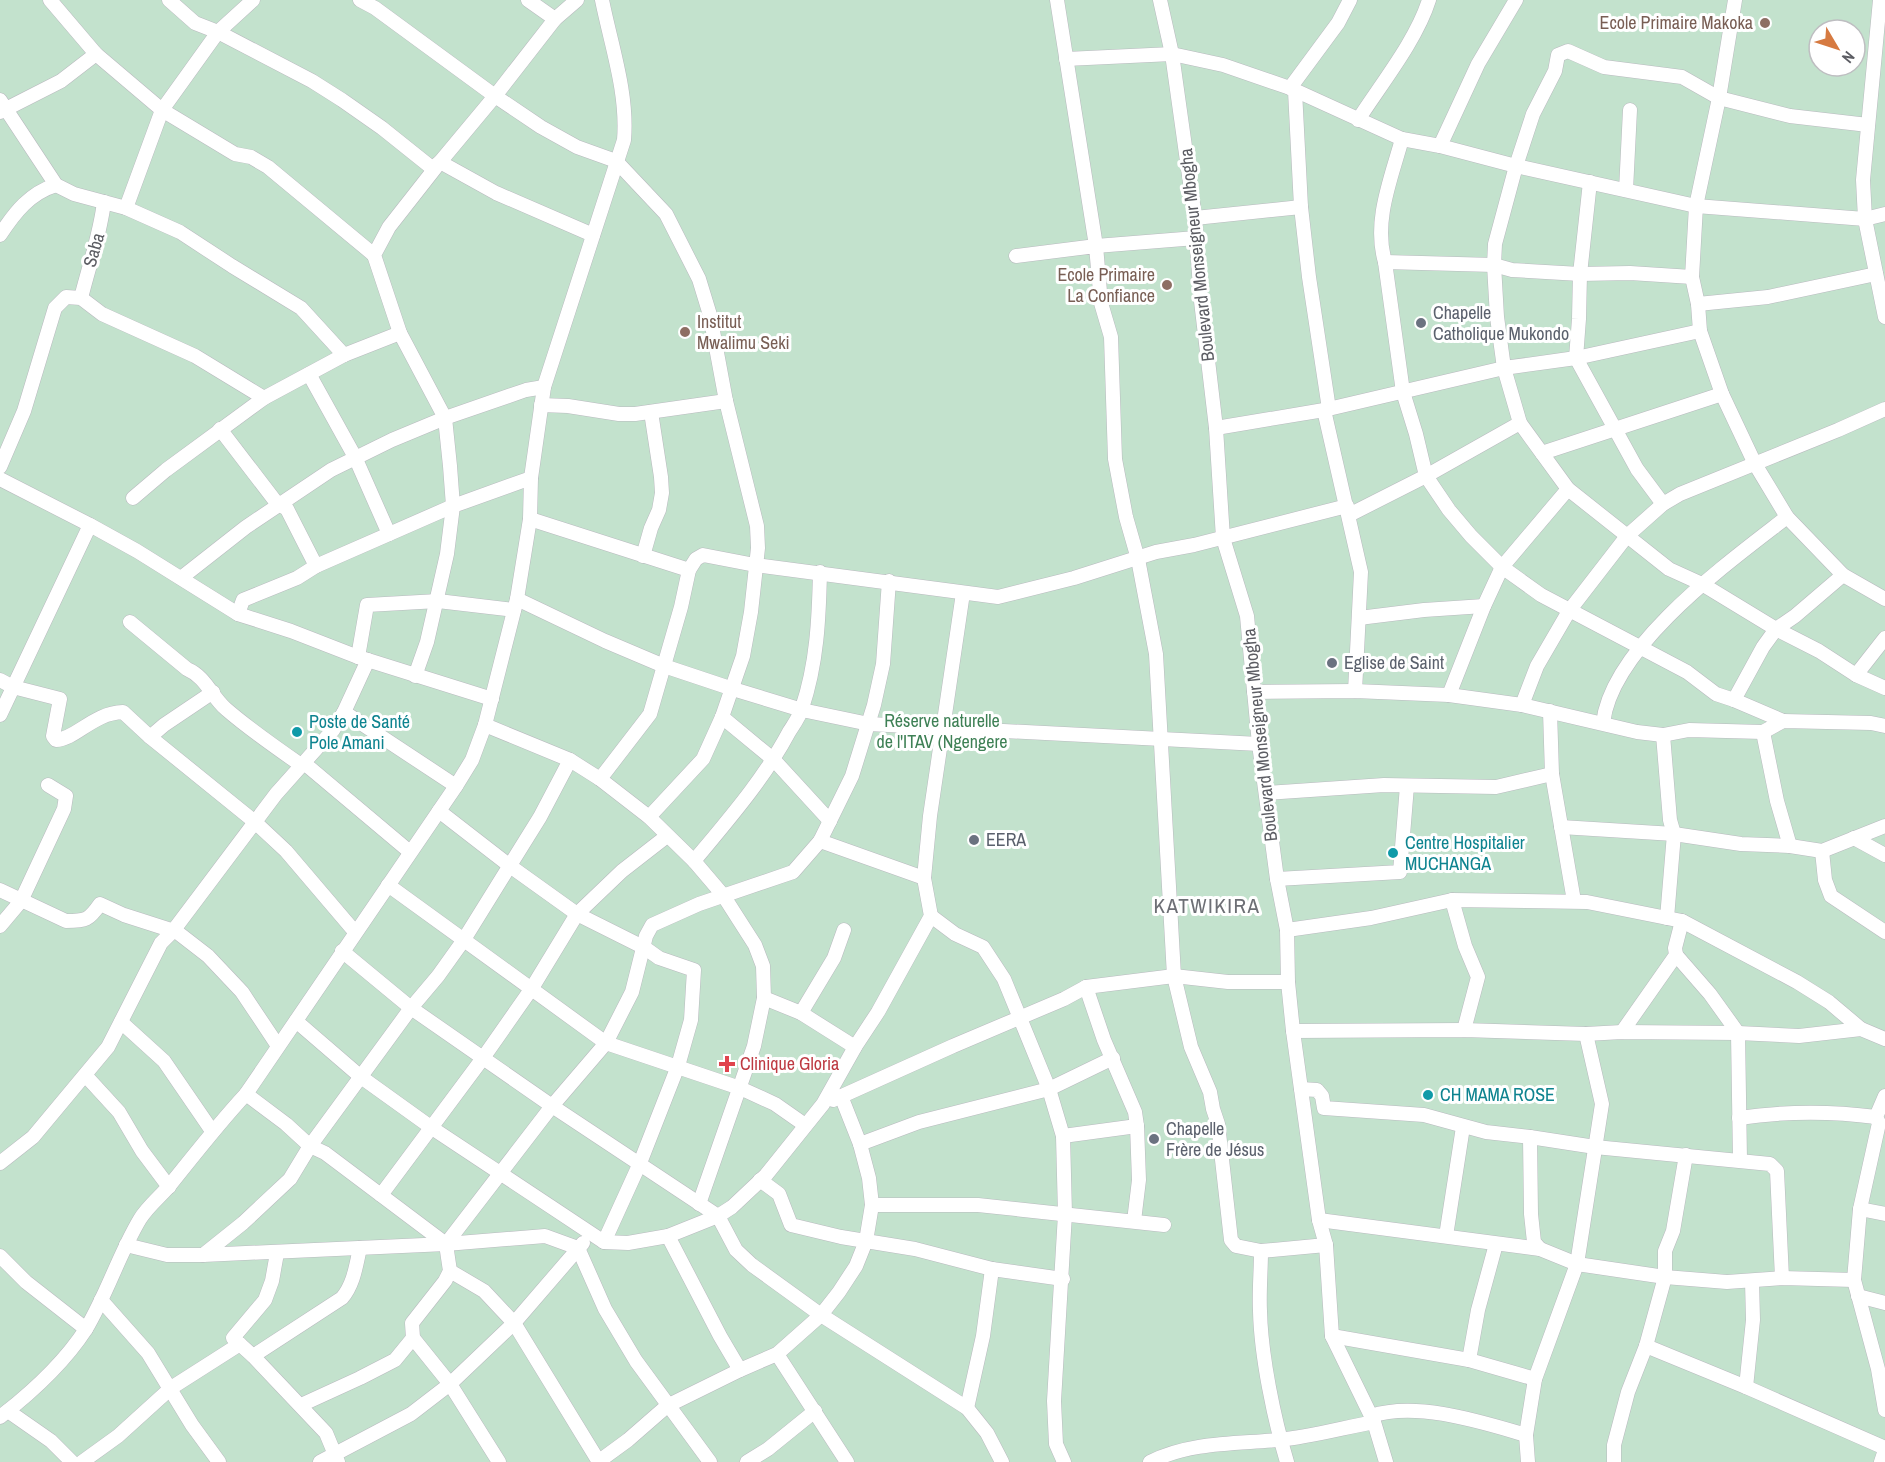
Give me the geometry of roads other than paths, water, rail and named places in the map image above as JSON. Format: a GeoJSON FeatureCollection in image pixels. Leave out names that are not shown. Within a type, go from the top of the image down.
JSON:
{"type":"FeatureCollection","features":[{"type":"Feature","properties":{"kind":"street"},"geometry":{"type":"LineString","coordinates":[[50,0],[96,54],[162,110],[235,154],[251,157],[268,167],[374,255],[400,333],[445,418],[453,506],[438,601],[415,676]]}},
{"type":"Feature","properties":{"kind":"street"},"geometry":{"type":"LineString","coordinates":[[169,0],[195,23],[218,32],[312,81],[342,100],[432,168],[440,162]]}},
{"type":"Feature","properties":{"kind":"street"},"geometry":{"type":"LineString","coordinates":[[126,208],[162,110],[218,32],[253,0]]}},
{"type":"Feature","properties":{"kind":"street"},"geometry":{"type":"LineString","coordinates":[[360,0],[375,8],[541,127],[577,147],[616,161],[666,214],[699,279],[710,315],[726,401],[757,526],[758,549],[743,656],[722,717],[703,759],[649,817]]}},
{"type":"Feature","properties":{"kind":"street"},"geometry":{"type":"LineString","coordinates":[[528,0],[555,20]]}},
{"type":"Feature","properties":{"kind":"street"},"geometry":{"type":"LineString","coordinates":[[374,255],[389,227],[440,162],[555,20],[577,0]]}},
{"type":"Feature","properties":{"kind":"street"},"geometry":{"type":"LineString","coordinates":[[72,1462],[51,1441],[4,1414],[48,1375],[86,1329],[141,1216],[169,1187],[212,1131],[246,1094],[456,786],[472,760],[485,725],[515,605],[530,519],[531,478],[544,387],[624,140],[625,120],[621,90],[602,0]]}},
{"type":"Feature","properties":{"kind":"street"},"geometry":{"type":"LineString","coordinates":[[1057,0],[1096,246],[1101,303],[1111,337],[1114,459],[1126,517],[1138,558],[1156,654],[1174,976],[1191,1047],[1210,1092],[1218,1124],[1231,1240],[1236,1246],[1261,1251],[1326,1245]]}},
{"type":"Feature","properties":{"kind":"street","name":"Boulevard Monseigneur Mbogha"},"geometry":{"type":"LineString","coordinates":[[1160,0],[1172,54],[1195,218],[1201,301],[1216,428],[1223,538],[1246,616],[1276,879],[1287,930],[1288,982],[1293,1031],[1319,1220],[1326,1245],[1332,1336],[1372,1419],[1386,1462]]}},
{"type":"Feature","properties":{"kind":"street"},"geometry":{"type":"LineString","coordinates":[[1350,0],[1338,23],[1292,90],[1301,207],[1327,409],[1361,572],[1355,691]]}},
{"type":"Feature","properties":{"kind":"street"},"geometry":{"type":"LineString","coordinates":[[1358,120],[1414,34],[1429,0]]}},
{"type":"Feature","properties":{"kind":"street"},"geometry":{"type":"LineString","coordinates":[[1440,146],[1478,64],[1516,0]]}},
{"type":"Feature","properties":{"kind":"street"},"geometry":{"type":"LineString","coordinates":[[1735,0],[1719,98],[1696,206],[1692,277],[1698,304],[1700,331],[1722,394],[1755,464],[1787,517],[1843,575],[1885,599]]}},
{"type":"Feature","properties":{"kind":"street"},"geometry":{"type":"LineString","coordinates":[[1880,0],[1863,180],[1865,219],[1885,317]]}},
{"type":"Feature","properties":{"kind":"street"},"geometry":{"type":"LineString","coordinates":[[1868,124],[1790,116],[1719,98],[1682,77],[1604,68],[1568,51],[1558,55],[1555,71],[1533,114],[1495,244],[1494,265],[1497,317],[1504,368],[1520,423],[1568,489],[1669,569],[1702,584],[1776,629],[1819,651],[1856,675],[1885,688]]}},
{"type":"Feature","properties":{"kind":"street"},"geometry":{"type":"LineString","coordinates":[[96,54],[61,81],[2,107],[56,185],[74,194],[126,208],[180,232],[301,308],[344,355]]}},
{"type":"Feature","properties":{"kind":"street"},"geometry":{"type":"LineString","coordinates":[[1066,59],[1172,54],[1223,65],[1292,90],[1402,139],[1696,206],[1865,219],[1885,214]]}},
{"type":"Feature","properties":{"kind":"street"},"geometry":{"type":"LineString","coordinates":[[1626,190],[1630,111]]}},
{"type":"Feature","properties":{"kind":"street"},"geometry":{"type":"LineString","coordinates":[[1402,139],[1385,199],[1381,224],[1381,247],[1403,392],[1426,476],[1449,510],[1502,567],[1541,595],[1687,672],[1716,694],[1783,721],[1872,723],[1885,726]]}},
{"type":"Feature","properties":{"kind":"street"},"geometry":{"type":"LineString","coordinates":[[440,162],[496,193],[593,235]]}},
{"type":"Feature","properties":{"kind":"street"},"geometry":{"type":"LineString","coordinates":[[1590,182],[1580,274],[1576,358],[1638,469],[1663,504]]}},
{"type":"Feature","properties":{"kind":"street"},"geometry":{"type":"LineString","coordinates":[[0,235],[21,206],[40,190],[56,185]]}},
{"type":"Feature","properties":{"kind":"street","name":"Saba"},"geometry":{"type":"LineString","coordinates":[[81,298],[98,239],[104,202]]}},
{"type":"Feature","properties":{"kind":"street"},"geometry":{"type":"LineString","coordinates":[[1195,218],[1301,207]]}},
{"type":"Feature","properties":{"kind":"street"},"geometry":{"type":"LineString","coordinates":[[1016,256],[1096,246],[1196,238]]}},
{"type":"Feature","properties":{"kind":"street"},"geometry":{"type":"LineString","coordinates":[[1385,262],[1494,265],[1512,270],[1580,274],[1630,273],[1692,277]]}},
{"type":"Feature","properties":{"kind":"street"},"geometry":{"type":"LineString","coordinates":[[1698,304],[1768,297],[1876,274]]}},
{"type":"Feature","properties":{"kind":"street"},"geometry":{"type":"LineString","coordinates":[[0,467],[3,451],[24,411],[55,308],[66,297],[81,298],[102,314],[195,356],[264,398]]}},
{"type":"Feature","properties":{"kind":"street"},"geometry":{"type":"LineString","coordinates":[[1216,428],[1327,409],[1504,368],[1576,358],[1700,331]]}},
{"type":"Feature","properties":{"kind":"street"},"geometry":{"type":"LineString","coordinates":[[133,498],[166,470],[264,398],[344,355],[400,333]]}},
{"type":"Feature","properties":{"kind":"street"},"geometry":{"type":"LineString","coordinates":[[309,374],[355,458],[389,534]]}},
{"type":"Feature","properties":{"kind":"street"},"geometry":{"type":"LineString","coordinates":[[181,578],[246,527],[331,470],[445,418],[526,390],[544,387]]}},
{"type":"Feature","properties":{"kind":"street"},"geometry":{"type":"LineString","coordinates":[[1542,453],[1722,394]]}},
{"type":"Feature","properties":{"kind":"street"},"geometry":{"type":"LineString","coordinates":[[541,405],[578,407],[619,414],[651,412],[726,401]]}},
{"type":"Feature","properties":{"kind":"street"},"geometry":{"type":"LineString","coordinates":[[1522,705],[1537,666],[1569,611],[1627,536],[1663,504],[1680,494],[1885,409]]}},
{"type":"Feature","properties":{"kind":"street"},"geometry":{"type":"LineString","coordinates":[[644,556],[662,493],[651,412]]}},
{"type":"Feature","properties":{"kind":"street"},"geometry":{"type":"LineString","coordinates":[[600,779],[650,714],[689,570],[696,559],[703,555],[755,565],[889,581],[979,596],[1005,596],[1156,552],[1348,511],[1426,476],[1520,423]]}},
{"type":"Feature","properties":{"kind":"street"},"geometry":{"type":"LineString","coordinates":[[220,429],[276,502],[287,508],[316,566]]}},
{"type":"Feature","properties":{"kind":"street"},"geometry":{"type":"LineString","coordinates":[[238,614],[243,600],[297,579],[316,566],[453,506],[531,478]]}},
{"type":"Feature","properties":{"kind":"street"},"geometry":{"type":"LineString","coordinates":[[0,479],[90,525],[238,614],[415,676],[492,699]]}},
{"type":"Feature","properties":{"kind":"street"},"geometry":{"type":"LineString","coordinates":[[1449,695],[1502,567],[1568,489]]}},
{"type":"Feature","properties":{"kind":"street"},"geometry":{"type":"LineString","coordinates":[[1603,723],[1605,707],[1615,684],[1640,647],[1702,584],[1787,517]]}},
{"type":"Feature","properties":{"kind":"street"},"geometry":{"type":"LineString","coordinates":[[530,519],[689,570]]}},
{"type":"Feature","properties":{"kind":"street"},"geometry":{"type":"LineString","coordinates":[[0,715],[6,684],[90,525]]}},
{"type":"Feature","properties":{"kind":"street"},"geometry":{"type":"LineString","coordinates":[[694,861],[774,760],[802,710],[813,664],[819,624],[820,572]]}},
{"type":"Feature","properties":{"kind":"street"},"geometry":{"type":"LineString","coordinates":[[1734,700],[1767,640],[1776,629],[1795,616],[1843,575]]}},
{"type":"Feature","properties":{"kind":"street"},"geometry":{"type":"LineString","coordinates":[[446,1244],[552,1106],[606,1042],[632,992],[645,948],[646,936],[652,926],[723,895],[793,872],[820,841],[852,776],[869,724],[883,664],[889,581]]}},
{"type":"Feature","properties":{"kind":"street"},"geometry":{"type":"LineString","coordinates":[[296,1021],[361,1077],[432,1128],[604,1242],[628,1243],[668,1236],[732,1208],[760,1180],[823,1104],[878,1012],[931,916],[924,878],[930,816],[963,593]]}},
{"type":"Feature","properties":{"kind":"street"},"geometry":{"type":"LineString","coordinates":[[0,1163],[33,1137],[86,1076],[108,1047],[161,943],[173,931],[255,822],[333,730],[344,712],[363,658],[367,605],[438,601],[515,605],[664,666],[802,710],[869,724],[1159,737],[1259,744]]}},
{"type":"Feature","properties":{"kind":"street"},"geometry":{"type":"LineString","coordinates":[[1359,618],[1484,606]]}},
{"type":"Feature","properties":{"kind":"street"},"geometry":{"type":"LineString","coordinates":[[130,622],[187,669],[198,673],[223,707],[263,739],[303,764],[410,852]]}},
{"type":"Feature","properties":{"kind":"street"},"geometry":{"type":"LineString","coordinates":[[1856,675],[1885,638]]}},
{"type":"Feature","properties":{"kind":"street"},"geometry":{"type":"LineString","coordinates":[[6,684],[60,699],[52,736],[56,740],[64,739],[98,717],[111,712],[123,712],[150,737],[255,822],[286,851],[355,932]]}},
{"type":"Feature","properties":{"kind":"street"},"geometry":{"type":"LineString","coordinates":[[1254,692],[1355,691],[1449,695],[1522,705],[1637,732],[1663,735],[1689,730],[1763,732],[1783,721]]}},
{"type":"Feature","properties":{"kind":"street"},"geometry":{"type":"LineString","coordinates":[[150,737],[213,692]]}},
{"type":"Feature","properties":{"kind":"street"},"geometry":{"type":"LineString","coordinates":[[1550,711],[1552,774],[1574,901]]}},
{"type":"Feature","properties":{"kind":"street"},"geometry":{"type":"LineString","coordinates":[[344,712],[456,786]]}},
{"type":"Feature","properties":{"kind":"street"},"geometry":{"type":"LineString","coordinates":[[722,717],[774,760],[830,821]]}},
{"type":"Feature","properties":{"kind":"street"},"geometry":{"type":"LineString","coordinates":[[485,725],[570,760],[600,779],[649,817],[694,861],[723,895],[755,945],[763,966],[764,998],[754,1046],[699,1204]]}},
{"type":"Feature","properties":{"kind":"street"},"geometry":{"type":"LineString","coordinates":[[1763,732],[1777,801],[1790,846]]}},
{"type":"Feature","properties":{"kind":"street"},"geometry":{"type":"LineString","coordinates":[[1663,735],[1670,820],[1674,834],[1667,918]]}},
{"type":"Feature","properties":{"kind":"street"},"geometry":{"type":"LineString","coordinates":[[202,1256],[243,1223],[290,1179],[310,1146],[463,940],[540,817],[570,760]]}},
{"type":"Feature","properties":{"kind":"street"},"geometry":{"type":"LineString","coordinates":[[1266,793],[1384,785],[1496,787],[1552,774]]}},
{"type":"Feature","properties":{"kind":"street"},"geometry":{"type":"LineString","coordinates":[[0,926],[21,901],[64,808],[66,796],[48,784]]}},
{"type":"Feature","properties":{"kind":"street"},"geometry":{"type":"LineString","coordinates":[[1276,879],[1400,872],[1407,786]]}},
{"type":"Feature","properties":{"kind":"street"},"geometry":{"type":"LineString","coordinates":[[439,811],[577,914],[645,948],[658,958],[694,970],[691,1020],[678,1066],[640,1163],[604,1242]]}},
{"type":"Feature","properties":{"kind":"street"},"geometry":{"type":"LineString","coordinates":[[1561,827],[1674,834],[1741,844],[1790,846],[1822,851],[1885,826]]}},
{"type":"Feature","properties":{"kind":"street"},"geometry":{"type":"LineString","coordinates":[[381,1195],[532,988],[577,914],[622,871],[667,836]]}},
{"type":"Feature","properties":{"kind":"street"},"geometry":{"type":"LineString","coordinates":[[1854,838],[1885,855]]}},
{"type":"Feature","properties":{"kind":"street"},"geometry":{"type":"LineString","coordinates":[[820,841],[924,878]]}},
{"type":"Feature","properties":{"kind":"street"},"geometry":{"type":"LineString","coordinates":[[1822,851],[1825,880],[1831,896],[1885,932]]}},
{"type":"Feature","properties":{"kind":"street"},"geometry":{"type":"LineString","coordinates":[[388,885],[606,1042],[740,1088],[775,1104],[806,1125]]}},
{"type":"Feature","properties":{"kind":"street"},"geometry":{"type":"LineString","coordinates":[[0,890],[66,921],[78,921],[91,916],[100,904],[124,915],[177,932],[208,956],[235,985],[278,1046]]}},
{"type":"Feature","properties":{"kind":"street"},"geometry":{"type":"LineString","coordinates":[[1452,900],[1465,946],[1478,977],[1464,1030]]}},
{"type":"Feature","properties":{"kind":"street"},"geometry":{"type":"LineString","coordinates":[[1287,930],[1371,918],[1452,900],[1574,901],[1682,921],[1797,981],[1829,1002],[1861,1029],[1885,1039]]}},
{"type":"Feature","properties":{"kind":"street"},"geometry":{"type":"LineString","coordinates":[[931,916],[955,934],[983,947],[1004,979],[1049,1089],[1063,1136],[1065,1214],[1063,1279],[1054,1401],[1056,1444],[1064,1462]]}},
{"type":"Feature","properties":{"kind":"street"},"geometry":{"type":"LineString","coordinates":[[1682,921],[1675,948],[1676,955],[1710,994],[1738,1033],[1740,1160]]}},
{"type":"Feature","properties":{"kind":"street"},"geometry":{"type":"LineString","coordinates":[[801,1013],[834,958],[844,930]]}},
{"type":"Feature","properties":{"kind":"street"},"geometry":{"type":"LineString","coordinates":[[342,951],[411,1008],[552,1106],[718,1216],[736,1250],[752,1266],[821,1315],[967,1408],[987,1433],[1002,1462]]}},
{"type":"Feature","properties":{"kind":"street"},"geometry":{"type":"LineString","coordinates":[[1622,1032],[1676,955]]}},
{"type":"Feature","properties":{"kind":"street"},"geometry":{"type":"LineString","coordinates":[[823,1104],[1064,999],[1086,987],[1174,976],[1228,982],[1288,982]]}},
{"type":"Feature","properties":{"kind":"street"},"geometry":{"type":"LineString","coordinates":[[1086,987],[1104,1040],[1135,1112],[1139,1180],[1134,1221]]}},
{"type":"Feature","properties":{"kind":"street"},"geometry":{"type":"LineString","coordinates":[[764,998],[801,1013],[855,1047]]}},
{"type":"Feature","properties":{"kind":"street"},"geometry":{"type":"LineString","coordinates":[[121,1022],[164,1061],[212,1131]]}},
{"type":"Feature","properties":{"kind":"street"},"geometry":{"type":"LineString","coordinates":[[1293,1031],[1464,1030],[1586,1034],[1738,1033],[1799,1036],[1861,1029]]}},
{"type":"Feature","properties":{"kind":"street"},"geometry":{"type":"LineString","coordinates":[[1528,1462],[1526,1435],[1535,1379],[1578,1264],[1602,1104],[1586,1034]]}},
{"type":"Feature","properties":{"kind":"street"},"geometry":{"type":"LineString","coordinates":[[860,1144],[919,1122],[1049,1089],[1113,1058]]}},
{"type":"Feature","properties":{"kind":"street"},"geometry":{"type":"LineString","coordinates":[[86,1076],[119,1112],[142,1151],[169,1187]]}},
{"type":"Feature","properties":{"kind":"street"},"geometry":{"type":"LineString","coordinates":[[1301,1089],[1317,1090],[1322,1096],[1324,1108],[1424,1115],[1486,1132],[1595,1147],[1770,1164],[1778,1171],[1782,1278]]}},
{"type":"Feature","properties":{"kind":"street"},"geometry":{"type":"LineString","coordinates":[[246,1094],[286,1124],[310,1146],[325,1153],[446,1244],[450,1271],[445,1281],[412,1323],[413,1338],[450,1384],[499,1462]]}},
{"type":"Feature","properties":{"kind":"street"},"geometry":{"type":"LineString","coordinates":[[450,1271],[484,1291],[514,1323],[598,1462],[628,1440],[667,1406],[777,1354],[821,1315],[856,1266],[866,1241],[872,1205],[869,1178],[860,1144],[841,1096]]}},
{"type":"Feature","properties":{"kind":"street"},"geometry":{"type":"LineString","coordinates":[[1885,1096],[1860,1209],[1854,1280],[1881,1370],[1885,1410]]}},
{"type":"Feature","properties":{"kind":"street"},"geometry":{"type":"LineString","coordinates":[[1739,1118],[1777,1112],[1838,1112],[1880,1122]]}},
{"type":"Feature","properties":{"kind":"street"},"geometry":{"type":"LineString","coordinates":[[1063,1136],[1137,1126]]}},
{"type":"Feature","properties":{"kind":"street"},"geometry":{"type":"LineString","coordinates":[[1446,1236],[1463,1127]]}},
{"type":"Feature","properties":{"kind":"street"},"geometry":{"type":"LineString","coordinates":[[1530,1137],[1531,1214],[1534,1242],[1539,1249]]}},
{"type":"Feature","properties":{"kind":"street"},"geometry":{"type":"LineString","coordinates":[[1614,1462],[1614,1445],[1628,1392],[1646,1346],[1665,1277],[1665,1251],[1673,1231],[1686,1155]]}},
{"type":"Feature","properties":{"kind":"street"},"geometry":{"type":"LineString","coordinates":[[760,1180],[779,1194],[791,1225],[841,1237],[915,1250],[992,1269],[1063,1279]]}},
{"type":"Feature","properties":{"kind":"street"},"geometry":{"type":"LineString","coordinates":[[872,1205],[978,1205],[1164,1225]]}},
{"type":"Feature","properties":{"kind":"street"},"geometry":{"type":"LineString","coordinates":[[1860,1209],[1885,1214]]}},
{"type":"Feature","properties":{"kind":"street"},"geometry":{"type":"LineString","coordinates":[[1319,1220],[1539,1249],[1578,1264],[1665,1277],[1726,1282],[1782,1278],[1854,1280]]}},
{"type":"Feature","properties":{"kind":"street"},"geometry":{"type":"LineString","coordinates":[[320,1462],[336,1458],[411,1414],[450,1384],[514,1323],[591,1235]]}},
{"type":"Feature","properties":{"kind":"street"},"geometry":{"type":"LineString","coordinates":[[126,1245],[167,1255],[202,1256],[446,1244],[545,1236],[578,1248],[605,1309],[636,1361],[710,1462]]}},
{"type":"Feature","properties":{"kind":"street"},"geometry":{"type":"LineString","coordinates":[[668,1236],[710,1318],[740,1370]]}},
{"type":"Feature","properties":{"kind":"street"},"geometry":{"type":"LineString","coordinates":[[1469,1360],[1478,1310],[1496,1244]]}},
{"type":"Feature","properties":{"kind":"street"},"geometry":{"type":"LineString","coordinates":[[253,1356],[342,1298],[353,1280],[360,1248]]}},
{"type":"Feature","properties":{"kind":"street"},"geometry":{"type":"LineString","coordinates":[[1261,1251],[1260,1312],[1269,1380],[1280,1440],[1287,1462]]}},
{"type":"Feature","properties":{"kind":"street"},"geometry":{"type":"LineString","coordinates":[[277,1253],[272,1281],[265,1300],[233,1338],[326,1433],[336,1458]]}},
{"type":"Feature","properties":{"kind":"street"},"geometry":{"type":"LineString","coordinates":[[0,1256],[27,1282],[86,1329]]}},
{"type":"Feature","properties":{"kind":"street"},"geometry":{"type":"LineString","coordinates":[[967,1408],[983,1336],[992,1269]]}},
{"type":"Feature","properties":{"kind":"street"},"geometry":{"type":"LineString","coordinates":[[1746,1387],[1753,1320],[1752,1281]]}},
{"type":"Feature","properties":{"kind":"street"},"geometry":{"type":"LineString","coordinates":[[1858,1296],[1885,1303]]}},
{"type":"Feature","properties":{"kind":"street"},"geometry":{"type":"LineString","coordinates":[[101,1300],[148,1353],[192,1425],[219,1462]]}},
{"type":"Feature","properties":{"kind":"street"},"geometry":{"type":"LineString","coordinates":[[1332,1336],[1469,1360],[1535,1379]]}},
{"type":"Feature","properties":{"kind":"street"},"geometry":{"type":"LineString","coordinates":[[301,1405],[395,1360],[413,1338]]}},
{"type":"Feature","properties":{"kind":"street"},"geometry":{"type":"LineString","coordinates":[[82,1462],[118,1436],[171,1388],[240,1344]]}},
{"type":"Feature","properties":{"kind":"street"},"geometry":{"type":"LineString","coordinates":[[1646,1346],[1746,1387],[1885,1449],[1881,1462]]}},
{"type":"Feature","properties":{"kind":"street"},"geometry":{"type":"LineString","coordinates":[[777,1354],[847,1462]]}},
{"type":"Feature","properties":{"kind":"street"},"geometry":{"type":"LineString","coordinates":[[747,1462],[768,1449],[815,1411]]}},
{"type":"Feature","properties":{"kind":"street"},"geometry":{"type":"LineString","coordinates":[[1150,1462],[1163,1455],[1214,1443],[1280,1440],[1407,1412],[1456,1415],[1526,1435]]}},
{"type":"Feature","properties":{"kind":"place","name":"Ecole Primaire Makoka"},"geometry":{"type":"Point","coordinates":[1765,23]}},
{"type":"Feature","properties":{"kind":"place","name":"Ecole Primaire La Confiance"},"geometry":{"type":"Point","coordinates":[1167,285]}},
{"type":"Feature","properties":{"kind":"place","name":"Chapelle Catholique Mukondo"},"geometry":{"type":"Point","coordinates":[1421,323]}},
{"type":"Feature","properties":{"kind":"place","name":"Institut Mwalimu Seki"},"geometry":{"type":"Point","coordinates":[685,332]}},
{"type":"Feature","properties":{"kind":"place","name":"Eglise de Saint"},"geometry":{"type":"Point","coordinates":[1332,663]}},
{"type":"Feature","properties":{"kind":"place","name":"Poste de Santé Pole Amani"},"geometry":{"type":"Point","coordinates":[297,732]}},
{"type":"Feature","properties":{"kind":"place","name":"EERA"},"geometry":{"type":"Point","coordinates":[974,840]}},
{"type":"Feature","properties":{"kind":"place","name":"Centre Hospitalier MUCHANGA"},"geometry":{"type":"Point","coordinates":[1393,853]}},
{"type":"Feature","properties":{"kind":"place","name":"Clinique Gloria"},"geometry":{"type":"Point","coordinates":[727,1064]}},
{"type":"Feature","properties":{"kind":"place","name":"CH MAMA ROSE"},"geometry":{"type":"Point","coordinates":[1428,1095]}},
{"type":"Feature","properties":{"kind":"place","name":"Chapelle Frère de Jésus"},"geometry":{"type":"Point","coordinates":[1154,1139]}},
{"type":"Feature","properties":{"kind":"district","name":"KATWIKIRA"},"geometry":{"type":"Point","coordinates":[1207,906]}},
{"type":"Feature","properties":{"kind":"park label","name":"Réserve naturelle de l'ITAV (Ngengere"},"geometry":{"type":"Point","coordinates":[942,731]}}]}
